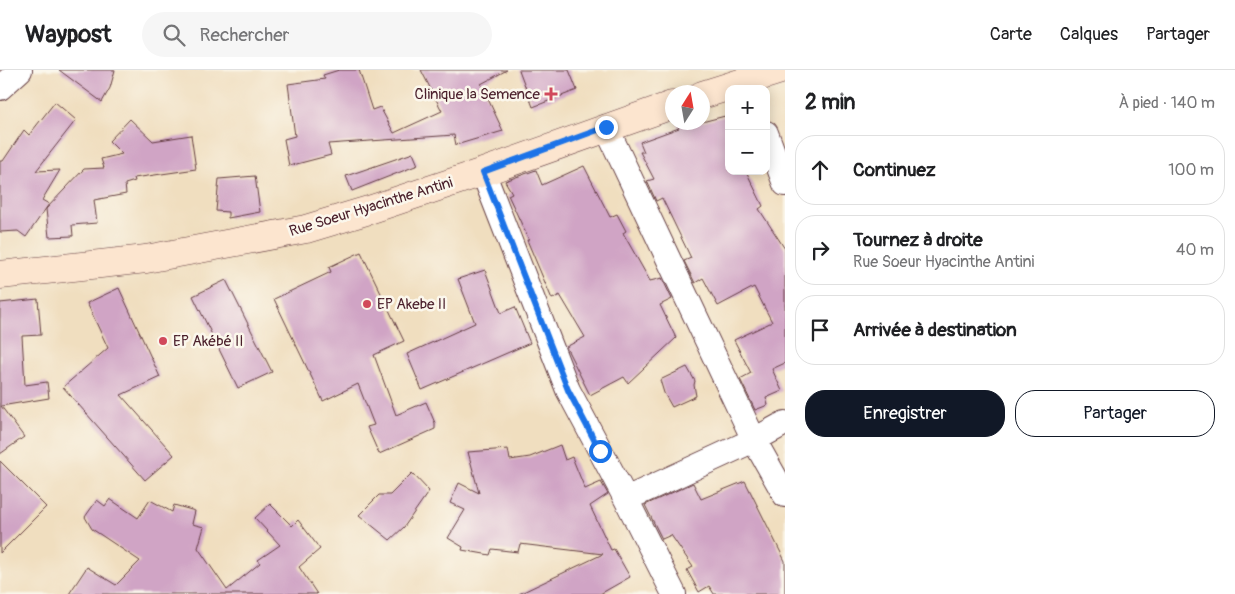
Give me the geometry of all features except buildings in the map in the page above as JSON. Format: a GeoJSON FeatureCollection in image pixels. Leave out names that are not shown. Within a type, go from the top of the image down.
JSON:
{"type":"FeatureCollection","features":[{"type":"Feature","properties":{"kind":"main road"},"geometry":{"type":"LineString","coordinates":[[710,93],[748,84],[781,70]]}},
{"type":"Feature","properties":{"kind":"main road","name":"Rue Soeur Hyacinthe Antini"},"geometry":{"type":"LineString","coordinates":[[0,275],[146,259],[288,233],[338,220],[483,172],[665,107]]}},
{"type":"Feature","properties":{"kind":"street"},"geometry":{"type":"LineString","coordinates":[[0,88],[20,70]]}},
{"type":"Feature","properties":{"kind":"street"},"geometry":{"type":"LineString","coordinates":[[606,127],[754,440],[785,494]]}},
{"type":"Feature","properties":{"kind":"street"},"geometry":{"type":"LineString","coordinates":[[770,145],[785,184]]}},
{"type":"Feature","properties":{"kind":"street"},"geometry":{"type":"LineString","coordinates":[[483,172],[568,390],[626,498],[674,594]]}},
{"type":"Feature","properties":{"kind":"street"},"geometry":{"type":"LineString","coordinates":[[626,498],[785,424]]}},
{"type":"Feature","properties":{"kind":"place","name":"Clinique la Semence"},"geometry":{"type":"Point","coordinates":[551,94]}},
{"type":"Feature","properties":{"kind":"place","name":"EP Akebe II"},"geometry":{"type":"Point","coordinates":[367,304]}},
{"type":"Feature","properties":{"kind":"place","name":"EP Akébé II"},"geometry":{"type":"Point","coordinates":[163,341]}},
{"type":"Feature","properties":{"kind":"route"},"geometry":{"type":"LineString","coordinates":[[600,451],[568,390],[483,172],[606,127]]}}]}
